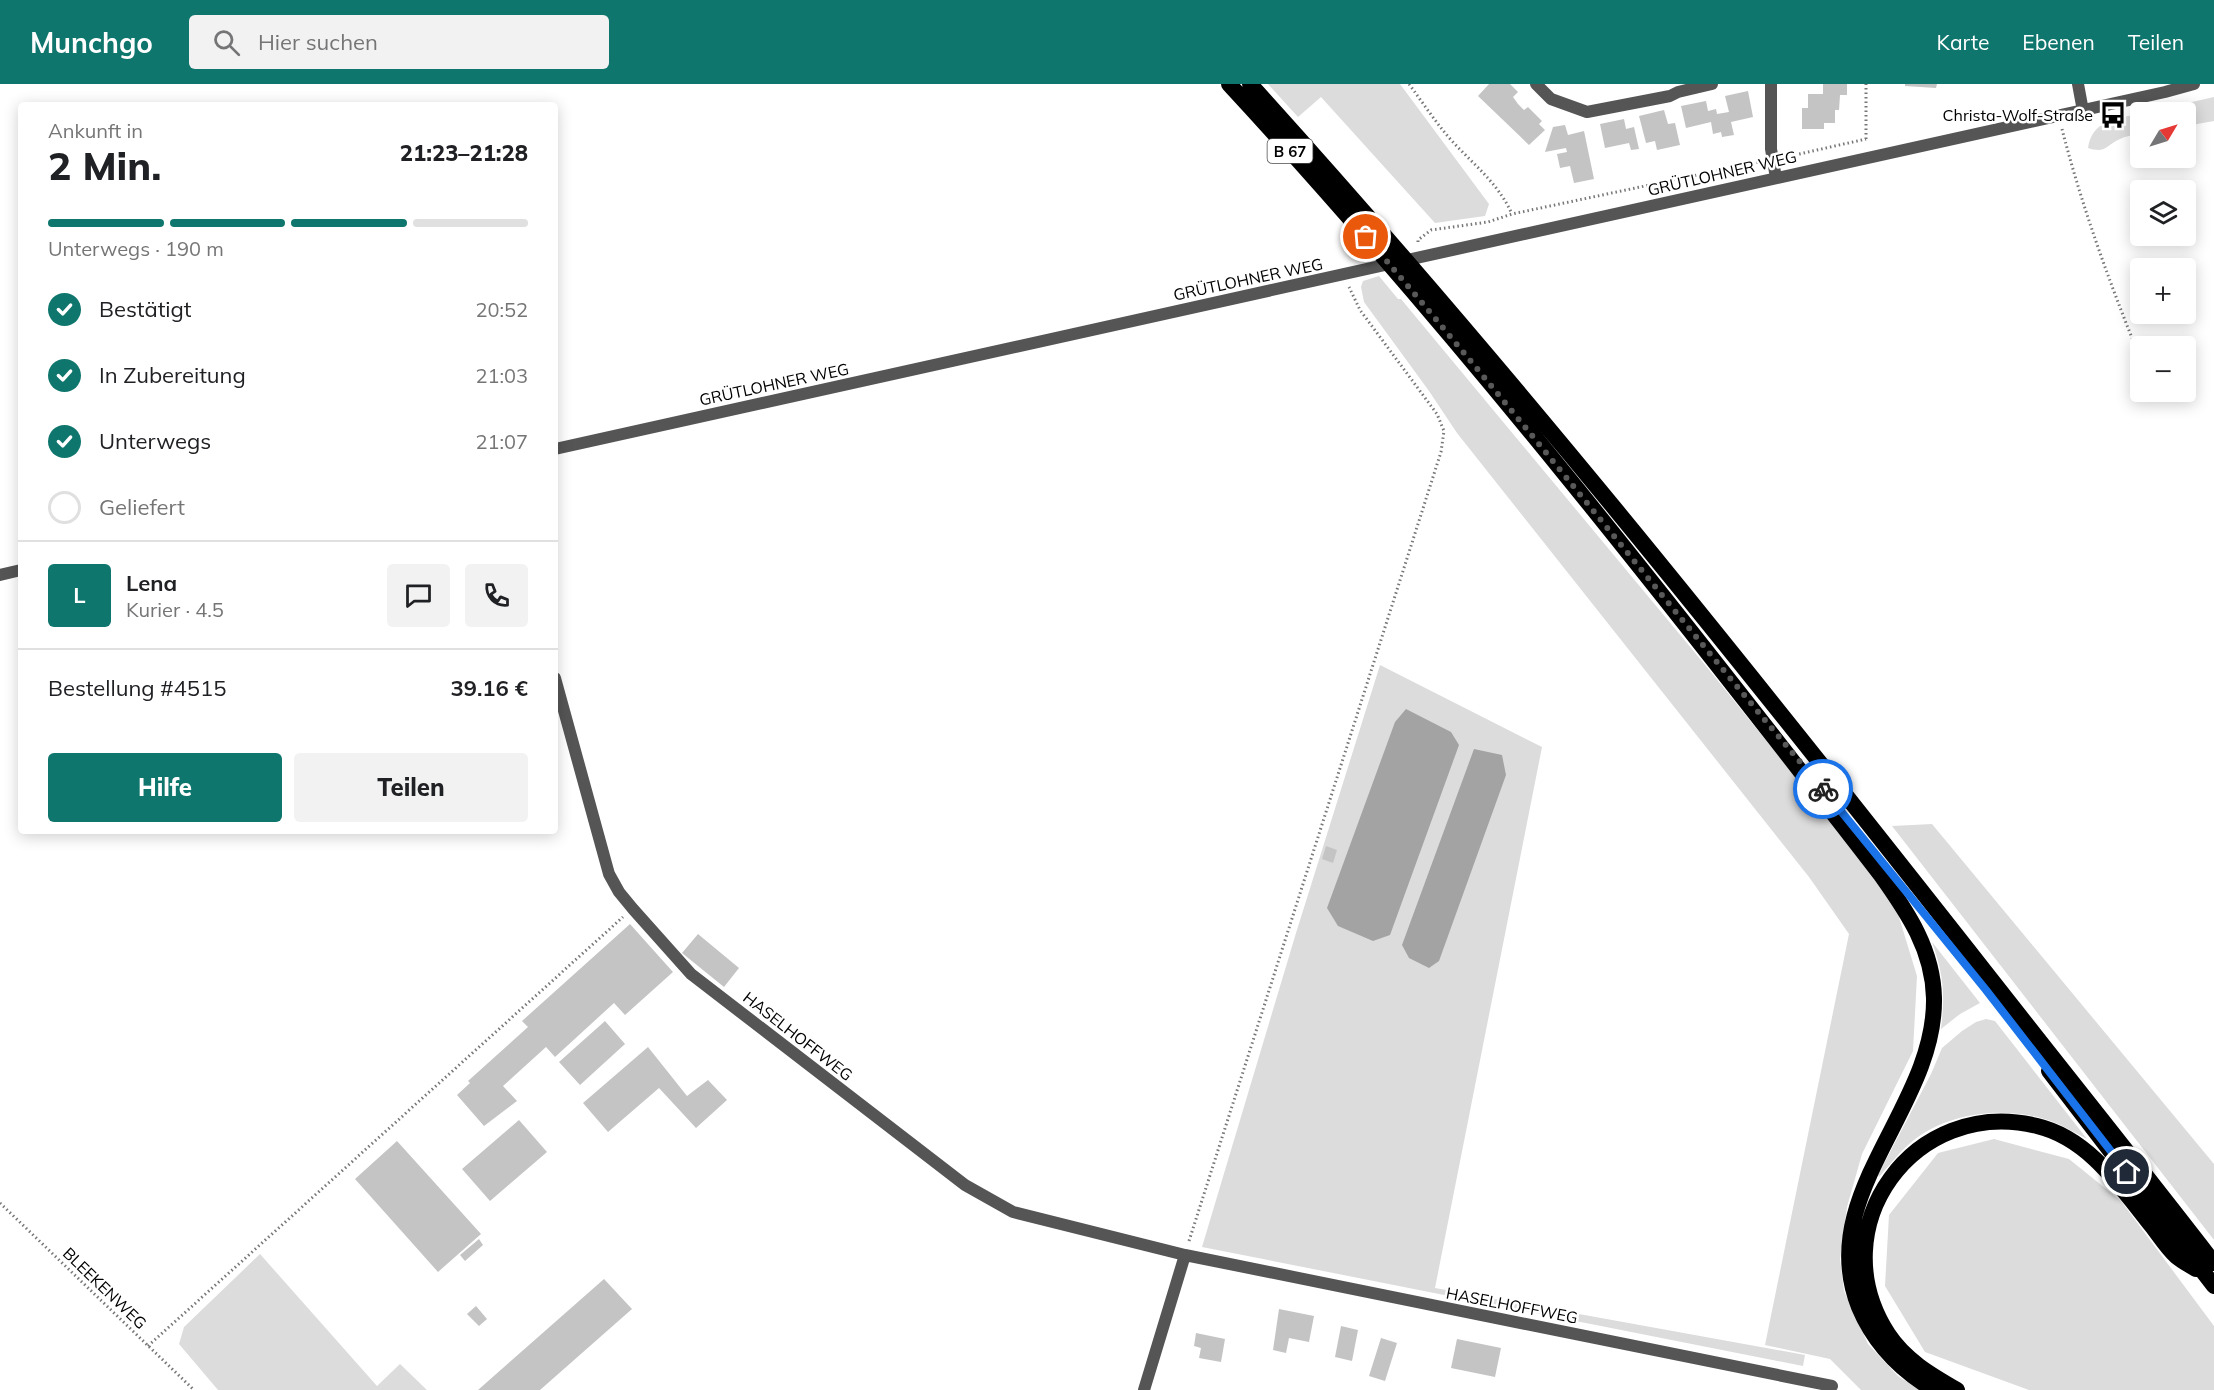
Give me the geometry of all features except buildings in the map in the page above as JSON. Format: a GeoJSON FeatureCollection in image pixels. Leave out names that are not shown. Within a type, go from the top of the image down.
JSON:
{"type":"FeatureCollection","features":[{"type":"Feature","properties":{"kind":"highway","name":"B 67"},"geometry":{"type":"LineString","coordinates":[[1229,84],[1358,216]]}},
{"type":"Feature","properties":{"kind":"highway","name":"B 67"},"geometry":{"type":"LineString","coordinates":[[1250,84],[1420,288],[1523,397],[1736,658],[2212,1275]]}},
{"type":"Feature","properties":{"kind":"highway","name":"B 67"},"geometry":{"type":"LineString","coordinates":[[1420,288],[1515,412],[1711,656],[1870,844],[2212,1275]]}},
{"type":"Feature","properties":{"kind":"highway"},"geometry":{"type":"LineString","coordinates":[[1711,656],[1906,911],[1920,936],[1930,965],[1934,1008],[1932,1030],[1925,1059],[1912,1091],[1862,1190],[1851,1226],[1849,1248],[1853,1286],[1868,1326],[1881,1346],[1900,1367],[1934,1390]]}},
{"type":"Feature","properties":{"kind":"highway"},"geometry":{"type":"LineString","coordinates":[[1957,1390],[1913,1362],[1889,1335],[1879,1319],[1864,1269],[1867,1228],[1877,1198],[1901,1165],[1930,1140],[1964,1127],[2001,1121],[2037,1126],[2063,1136],[2092,1156],[2118,1182],[2176,1256],[2212,1275]]}},
{"type":"Feature","properties":{"kind":"street"},"geometry":{"type":"LineString","coordinates":[[1536,84],[1551,99],[1587,112],[1652,100],[1712,84]]}},
{"type":"Feature","properties":{"kind":"street"},"geometry":{"type":"LineString","coordinates":[[1771,84],[1771,149],[1776,178]]}},
{"type":"Feature","properties":{"kind":"street"},"geometry":{"type":"LineString","coordinates":[[2078,84],[2083,111]]}},
{"type":"Feature","properties":{"kind":"street","name":"GRÜTLOHNER WEG"},"geometry":{"type":"LineString","coordinates":[[558,448],[2083,111],[2194,84]]}},
{"type":"Feature","properties":{"kind":"street"},"geometry":{"type":"LineString","coordinates":[[0,575],[18,571]]}},
{"type":"Feature","properties":{"kind":"street","name":"HASELHOFFWEG"},"geometry":{"type":"LineString","coordinates":[[558,689],[609,874],[619,892],[633,909],[691,974],[965,1185],[1013,1212],[1185,1256],[1832,1386]]}},
{"type":"Feature","properties":{"kind":"street"},"geometry":{"type":"LineString","coordinates":[[1144,1390],[1185,1256]]}},
{"type":"Feature","properties":{"kind":"path"},"geometry":{"type":"LineString","coordinates":[[1409,84],[1443,130],[1486,174],[1512,214]]}},
{"type":"Feature","properties":{"kind":"path"},"geometry":{"type":"LineString","coordinates":[[1866,84],[1866,139],[1869,157]]}},
{"type":"Feature","properties":{"kind":"path"},"geometry":{"type":"LineString","coordinates":[[2059,115],[2071,164],[2132,336]]}},
{"type":"Feature","properties":{"kind":"path"},"geometry":{"type":"LineString","coordinates":[[1420,256],[1418,240],[1431,230],[1488,222],[1512,214],[1866,139]]}},
{"type":"Feature","properties":{"kind":"path"},"geometry":{"type":"LineString","coordinates":[[1185,1256],[1441,452],[1444,431],[1437,414],[1360,310],[1342,275]]}},
{"type":"Feature","properties":{"kind":"path"},"geometry":{"type":"LineString","coordinates":[[148,1346],[633,909]]}},
{"type":"Feature","properties":{"kind":"path","name":"BLEEKENWEG"},"geometry":{"type":"LineString","coordinates":[[0,1203],[194,1390]]}},
{"type":"Feature","properties":{"kind":"shaded area"},"geometry":{"type":"Polygon","coordinates":[[[1268,84],[1400,84],[1489,204],[1485,216],[1435,223],[1321,97],[1298,117],[1268,84]]]}},
{"type":"Feature","properties":{"kind":"shaded area"},"geometry":{"type":"Polygon","coordinates":[[[2214,97],[2214,121],[2196,124],[2196,102],[2192,102],[2214,97]]]}},
{"type":"Feature","properties":{"kind":"shaded area"},"geometry":{"type":"Polygon","coordinates":[[[2130,116],[2130,136],[2099,150],[2088,148],[2095,131],[2114,119],[2130,116]]]}},
{"type":"Feature","properties":{"kind":"shaded area"},"geometry":{"type":"Polygon","coordinates":[[[1379,276],[1398,299],[1401,299],[1706,666],[1872,872],[1895,904],[1917,976],[1913,1051],[1862,1154],[1847,1207],[1840,1259],[1844,1291],[1868,1344],[1898,1376],[1920,1390],[1861,1390],[1830,1359],[1765,1345],[1849,934],[1809,877],[1457,433],[1364,302],[1361,287],[1363,281],[1379,276]]]}},
{"type":"Feature","properties":{"kind":"shaded area"},"geometry":{"type":"Polygon","coordinates":[[[1380,665],[1542,747],[1435,1288],[1805,1355],[1803,1366],[1202,1247],[1296,933],[1380,665]]]}},
{"type":"Feature","properties":{"kind":"shaded area"},"geometry":{"type":"Polygon","coordinates":[[[1406,709],[1451,732],[1459,745],[1390,935],[1373,941],[1338,926],[1327,908],[1395,722],[1406,709]]]}},
{"type":"Feature","properties":{"kind":"shaded area"},"geometry":{"type":"Polygon","coordinates":[[[1474,749],[1502,755],[1506,775],[1439,961],[1429,968],[1409,958],[1402,945],[1474,749]]]}},
{"type":"Feature","properties":{"kind":"shaded area"},"geometry":{"type":"Polygon","coordinates":[[[1932,824],[2214,1164],[2214,1240],[1892,826],[1932,824]]]}},
{"type":"Feature","properties":{"kind":"shaded area"},"geometry":{"type":"Polygon","coordinates":[[[1932,942],[1980,1003],[1960,1014],[1941,1029],[1942,985],[1932,942]]]}},
{"type":"Feature","properties":{"kind":"shaded area"},"geometry":{"type":"Polygon","coordinates":[[[1986,1019],[1995,1021],[2087,1139],[2053,1122],[2024,1114],[1988,1113],[1970,1116],[1936,1126],[1921,1135],[1903,1150],[1879,1177],[1942,1048],[1962,1031],[1986,1019]]]}},
{"type":"Feature","properties":{"kind":"shaded area"},"geometry":{"type":"Polygon","coordinates":[[[1994,1139],[2069,1159],[2121,1201],[2214,1326],[2214,1390],[2029,1390],[1925,1352],[1885,1286],[1889,1215],[1938,1153],[1994,1139]]]}},
{"type":"Feature","properties":{"kind":"shaded area"},"geometry":{"type":"Polygon","coordinates":[[[260,1254],[377,1386],[400,1364],[427,1390],[218,1390],[179,1344],[184,1327],[260,1254]]]}},
{"type":"Feature","properties":{"kind":"way so far"},"geometry":{"type":"LineString","coordinates":[[1366,237],[1493,386],[1711,656],[1823,789]]}},
{"type":"Feature","properties":{"kind":"place","name":"Christa-Wolf-Straße"},"geometry":{"type":"Point","coordinates":[2113,115]}},
{"type":"Feature","properties":{"kind":"route"},"geometry":{"type":"LineString","coordinates":[[1823,789],[1870,844],[1986,990],[2127,1172]]}}]}
